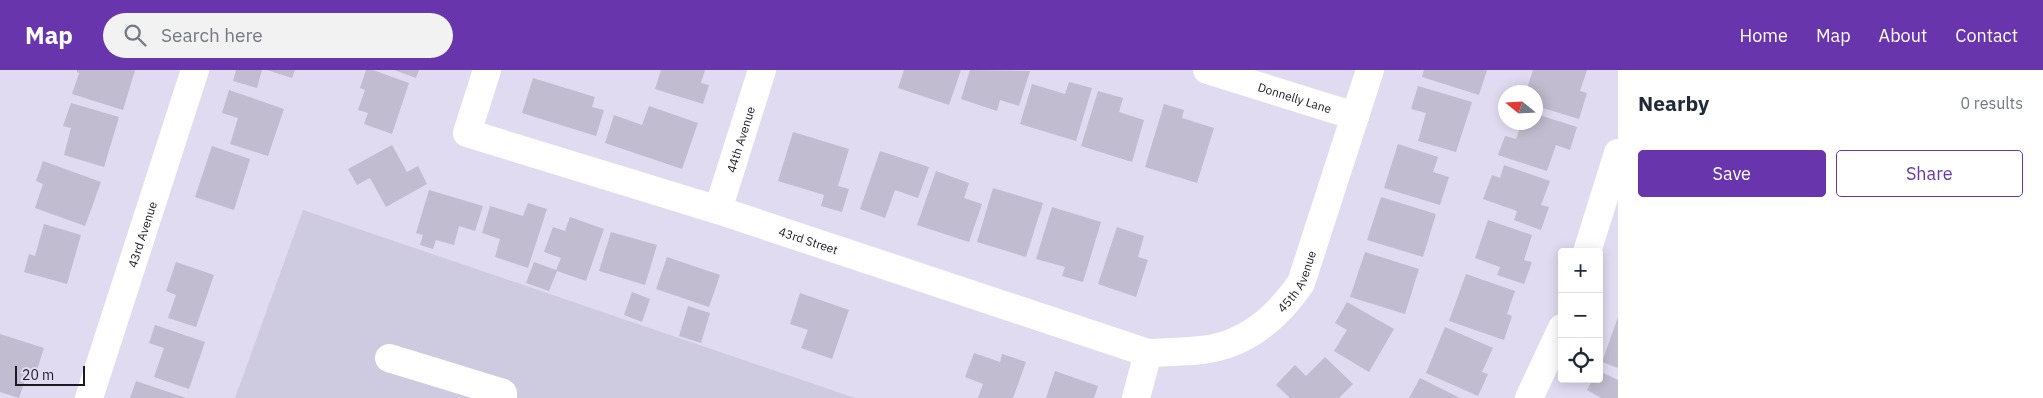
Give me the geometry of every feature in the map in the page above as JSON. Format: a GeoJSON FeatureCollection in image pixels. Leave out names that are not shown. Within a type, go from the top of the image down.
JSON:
{"type":"FeatureCollection","features":[{"type":"Feature","properties":{"kind":"street","name":"43rd Avenue"},"geometry":{"type":"LineString","coordinates":[[90,398],[195,70]]}},
{"type":"Feature","properties":{"kind":"street","name":"43rd Street"},"geometry":{"type":"LineString","coordinates":[[487,70],[467,133],[718,210],[1148,353]]}},
{"type":"Feature","properties":{"kind":"street","name":"44th Avenue"},"geometry":{"type":"LineString","coordinates":[[718,210],[762,70]]}},
{"type":"Feature","properties":{"kind":"street","name":"Donnelly Lane"},"geometry":{"type":"LineString","coordinates":[[1208,70],[1355,116]]}},
{"type":"Feature","properties":{"kind":"street","name":"45th Avenue"},"geometry":{"type":"LineString","coordinates":[[1148,353],[1202,350],[1226,345],[1249,335],[1270,321],[1287,303],[1302,283],[1370,70]]}},
{"type":"Feature","properties":{"kind":"street"},"geometry":{"type":"LineString","coordinates":[[1587,248],[1618,153]]}},
{"type":"Feature","properties":{"kind":"street"},"geometry":{"type":"LineString","coordinates":[[1529,398],[1558,336]]}},
{"type":"Feature","properties":{"kind":"street"},"geometry":{"type":"LineString","coordinates":[[1136,398],[1148,353]]}},
{"type":"Feature","properties":{"kind":"street"},"geometry":{"type":"LineString","coordinates":[[389,358],[503,393],[503,398]]}},
{"type":"Feature","properties":{"kind":"shaded area"},"geometry":{"type":"Polygon","coordinates":[[[303,210],[855,398],[235,398],[303,210]]]}},
{"type":"Feature","properties":{"kind":"building"},"geometry":{"type":"Polygon","coordinates":[[[77,70],[135,70],[123,110],[72,94],[79,73],[77,70]]]}},
{"type":"Feature","properties":{"kind":"building"},"geometry":{"type":"Polygon","coordinates":[[[236,70],[262,70],[257,88],[233,81],[236,70]]]}},
{"type":"Feature","properties":{"kind":"building"},"geometry":{"type":"Polygon","coordinates":[[[267,70],[295,70],[292,78],[267,70]]]}},
{"type":"Feature","properties":{"kind":"building"},"geometry":{"type":"Polygon","coordinates":[[[366,70],[373,70],[409,83],[392,134],[364,124],[368,113],[358,110],[365,90],[360,88],[366,70]]]}},
{"type":"Feature","properties":{"kind":"building"},"geometry":{"type":"Polygon","coordinates":[[[394,70],[419,70],[416,78],[394,70]]]}},
{"type":"Feature","properties":{"kind":"building"},"geometry":{"type":"Polygon","coordinates":[[[661,70],[705,70],[701,83],[709,85],[703,104],[655,89],[661,70]]]}},
{"type":"Feature","properties":{"kind":"building"},"geometry":{"type":"Polygon","coordinates":[[[904,70],[961,70],[949,105],[898,88],[904,70]]]}},
{"type":"Feature","properties":{"kind":"building"},"geometry":{"type":"Polygon","coordinates":[[[970,70],[1030,71],[1019,106],[1000,100],[997,111],[961,99],[970,70]]]}},
{"type":"Feature","properties":{"kind":"building"},"geometry":{"type":"Polygon","coordinates":[[[1424,70],[1487,70],[1479,95],[1422,77],[1424,70]]]}},
{"type":"Feature","properties":{"kind":"building"},"geometry":{"type":"Polygon","coordinates":[[[1533,70],[1587,70],[1580,91],[1587,93],[1579,119],[1543,108],[1543,85],[1528,85],[1533,70]]]}},
{"type":"Feature","properties":{"kind":"building"},"geometry":{"type":"Polygon","coordinates":[[[533,78],[595,97],[592,107],[604,110],[596,136],[522,113],[533,78]]]}},
{"type":"Feature","properties":{"kind":"building"},"geometry":{"type":"Polygon","coordinates":[[[1069,82],[1092,88],[1076,141],[1020,124],[1032,84],[1065,94],[1069,82]]]}},
{"type":"Feature","properties":{"kind":"building"},"geometry":{"type":"Polygon","coordinates":[[[1418,86],[1472,102],[1456,152],[1418,141],[1426,113],[1411,109],[1418,86]]]}},
{"type":"Feature","properties":{"kind":"building"},"geometry":{"type":"Polygon","coordinates":[[[229,90],[284,109],[268,156],[230,144],[238,118],[222,113],[229,90]]]}},
{"type":"Feature","properties":{"kind":"building"},"geometry":{"type":"Polygon","coordinates":[[[1098,91],[1123,98],[1119,112],[1144,120],[1132,162],[1081,146],[1098,91]]]}},
{"type":"Feature","properties":{"kind":"building"},"geometry":{"type":"Polygon","coordinates":[[[71,103],[119,117],[104,167],[64,155],[71,128],[63,126],[71,103]]]}},
{"type":"Feature","properties":{"kind":"building"},"geometry":{"type":"Polygon","coordinates":[[[1164,104],[1184,110],[1182,118],[1214,128],[1197,183],[1145,167],[1164,104]]]}},
{"type":"Feature","properties":{"kind":"building"},"geometry":{"type":"Polygon","coordinates":[[[649,106],[698,123],[682,169],[605,143],[614,115],[642,125],[649,106]]]}},
{"type":"Feature","properties":{"kind":"building"},"geometry":{"type":"Polygon","coordinates":[[[1543,116],[1577,127],[1570,150],[1556,145],[1547,171],[1498,155],[1505,136],[1516,139],[1519,130],[1543,130],[1543,116]]]}},
{"type":"Feature","properties":{"kind":"building"},"geometry":{"type":"Polygon","coordinates":[[[793,132],[849,149],[838,186],[849,189],[842,212],[821,206],[824,195],[778,181],[793,132]]]}},
{"type":"Feature","properties":{"kind":"building"},"geometry":{"type":"Polygon","coordinates":[[[1398,144],[1438,157],[1433,172],[1449,177],[1440,205],[1384,188],[1398,144]]]}},
{"type":"Feature","properties":{"kind":"building"},"geometry":{"type":"Polygon","coordinates":[[[392,145],[407,172],[418,166],[427,184],[386,207],[370,178],[357,185],[348,169],[392,145]]]}},
{"type":"Feature","properties":{"kind":"building"},"geometry":{"type":"Polygon","coordinates":[[[212,146],[250,159],[234,210],[195,197],[212,146]]]}},
{"type":"Feature","properties":{"kind":"building"},"geometry":{"type":"Polygon","coordinates":[[[880,151],[929,167],[918,198],[895,190],[885,218],[860,209],[880,151]]]}},
{"type":"Feature","properties":{"kind":"building"},"geometry":{"type":"Polygon","coordinates":[[[43,161],[101,182],[85,226],[35,208],[43,184],[36,181],[43,161]]]}},
{"type":"Feature","properties":{"kind":"building"},"geometry":{"type":"Polygon","coordinates":[[[1504,165],[1550,181],[1541,205],[1549,207],[1541,230],[1514,220],[1517,211],[1483,199],[1492,175],[1500,178],[1504,165]]]}},
{"type":"Feature","properties":{"kind":"building"},"geometry":{"type":"Polygon","coordinates":[[[936,171],[969,183],[964,198],[982,204],[969,242],[917,225],[936,171]]]}},
{"type":"Feature","properties":{"kind":"building"},"geometry":{"type":"Polygon","coordinates":[[[993,188],[1043,203],[1026,257],[977,242],[993,188]]]}},
{"type":"Feature","properties":{"kind":"building"},"geometry":{"type":"Polygon","coordinates":[[[429,190],[483,206],[475,231],[459,226],[454,245],[436,240],[433,249],[420,245],[423,235],[416,233],[429,190]]]}},
{"type":"Feature","properties":{"kind":"building"},"geometry":{"type":"Polygon","coordinates":[[[1381,197],[1436,214],[1423,257],[1367,240],[1381,197]]]}},
{"type":"Feature","properties":{"kind":"building"},"geometry":{"type":"Polygon","coordinates":[[[528,203],[547,209],[528,268],[495,257],[500,239],[482,233],[490,206],[523,216],[528,203]]]}},
{"type":"Feature","properties":{"kind":"building"},"geometry":{"type":"Polygon","coordinates":[[[1052,207],[1101,222],[1083,282],[1062,276],[1065,267],[1036,259],[1052,207]]]}},
{"type":"Feature","properties":{"kind":"building"},"geometry":{"type":"Polygon","coordinates":[[[570,217],[604,229],[586,281],[557,271],[549,291],[526,283],[534,262],[556,270],[561,258],[544,252],[553,227],[565,231],[570,217]]]}},
{"type":"Feature","properties":{"kind":"building"},"geometry":{"type":"Polygon","coordinates":[[[1488,220],[1532,235],[1524,260],[1532,262],[1524,284],[1497,275],[1500,267],[1475,258],[1488,220]]]}},
{"type":"Feature","properties":{"kind":"building"},"geometry":{"type":"Polygon","coordinates":[[[44,224],[81,235],[67,284],[24,272],[29,254],[35,256],[44,224]]]}},
{"type":"Feature","properties":{"kind":"building"},"geometry":{"type":"Polygon","coordinates":[[[1117,227],[1144,236],[1138,257],[1148,260],[1136,297],[1098,284],[1117,227]]]}},
{"type":"Feature","properties":{"kind":"building"},"geometry":{"type":"Polygon","coordinates":[[[611,232],[657,245],[645,285],[599,271],[611,232]]]}},
{"type":"Feature","properties":{"kind":"building"},"geometry":{"type":"Polygon","coordinates":[[[1365,252],[1419,269],[1405,314],[1350,297],[1365,252]]]}},
{"type":"Feature","properties":{"kind":"building"},"geometry":{"type":"Polygon","coordinates":[[[667,257],[720,275],[709,307],[656,289],[667,257]]]}},
{"type":"Feature","properties":{"kind":"building"},"geometry":{"type":"Polygon","coordinates":[[[176,262],[214,275],[196,327],[168,318],[176,295],[166,291],[176,262]]]}},
{"type":"Feature","properties":{"kind":"building"},"geometry":{"type":"Polygon","coordinates":[[[1466,274],[1515,291],[1507,314],[1512,316],[1504,340],[1449,321],[1466,274]]]}},
{"type":"Feature","properties":{"kind":"building"},"geometry":{"type":"Polygon","coordinates":[[[632,292],[650,299],[642,322],[624,315],[632,292]]]}},
{"type":"Feature","properties":{"kind":"building"},"geometry":{"type":"Polygon","coordinates":[[[800,293],[849,310],[832,359],[801,348],[808,330],[790,324],[800,293]]]}},
{"type":"Feature","properties":{"kind":"building"},"geometry":{"type":"Polygon","coordinates":[[[1347,302],[1394,329],[1369,372],[1334,351],[1347,330],[1335,323],[1347,302]]]}},
{"type":"Feature","properties":{"kind":"building"},"geometry":{"type":"Polygon","coordinates":[[[688,306],[710,313],[701,343],[679,336],[688,306]]]}},
{"type":"Feature","properties":{"kind":"building"},"geometry":{"type":"Polygon","coordinates":[[[1618,317],[1618,368],[1603,362],[1618,317]]]}},
{"type":"Feature","properties":{"kind":"building"},"geometry":{"type":"Polygon","coordinates":[[[155,325],[205,342],[189,389],[154,377],[164,348],[149,343],[155,325]]]}},
{"type":"Feature","properties":{"kind":"building"},"geometry":{"type":"Polygon","coordinates":[[[1445,327],[1493,348],[1482,372],[1488,374],[1478,396],[1426,373],[1445,327]]]}},
{"type":"Feature","properties":{"kind":"building"},"geometry":{"type":"Polygon","coordinates":[[[0,334],[44,348],[36,373],[28,371],[19,398],[0,392],[0,334]]]}},
{"type":"Feature","properties":{"kind":"building"},"geometry":{"type":"Polygon","coordinates":[[[974,353],[1000,362],[1002,354],[1026,362],[1013,398],[978,398],[983,384],[965,377],[974,353]]]}},
{"type":"Feature","properties":{"kind":"building"},"geometry":{"type":"Polygon","coordinates":[[[1325,357],[1353,384],[1339,398],[1290,398],[1276,385],[1295,365],[1306,376],[1325,357]]]}},
{"type":"Feature","properties":{"kind":"building"},"geometry":{"type":"Polygon","coordinates":[[[1055,371],[1098,386],[1094,398],[1046,398],[1055,371]]]}},
{"type":"Feature","properties":{"kind":"building"},"geometry":{"type":"Polygon","coordinates":[[[1603,373],[1618,380],[1618,398],[1601,398],[1587,390],[1591,383],[1603,383],[1603,373]]]}},
{"type":"Feature","properties":{"kind":"building"},"geometry":{"type":"Polygon","coordinates":[[[1420,378],[1460,398],[1409,398],[1420,378]]]}},
{"type":"Feature","properties":{"kind":"building"},"geometry":{"type":"Polygon","coordinates":[[[136,381],[186,398],[130,398],[136,381]]]}}]}
